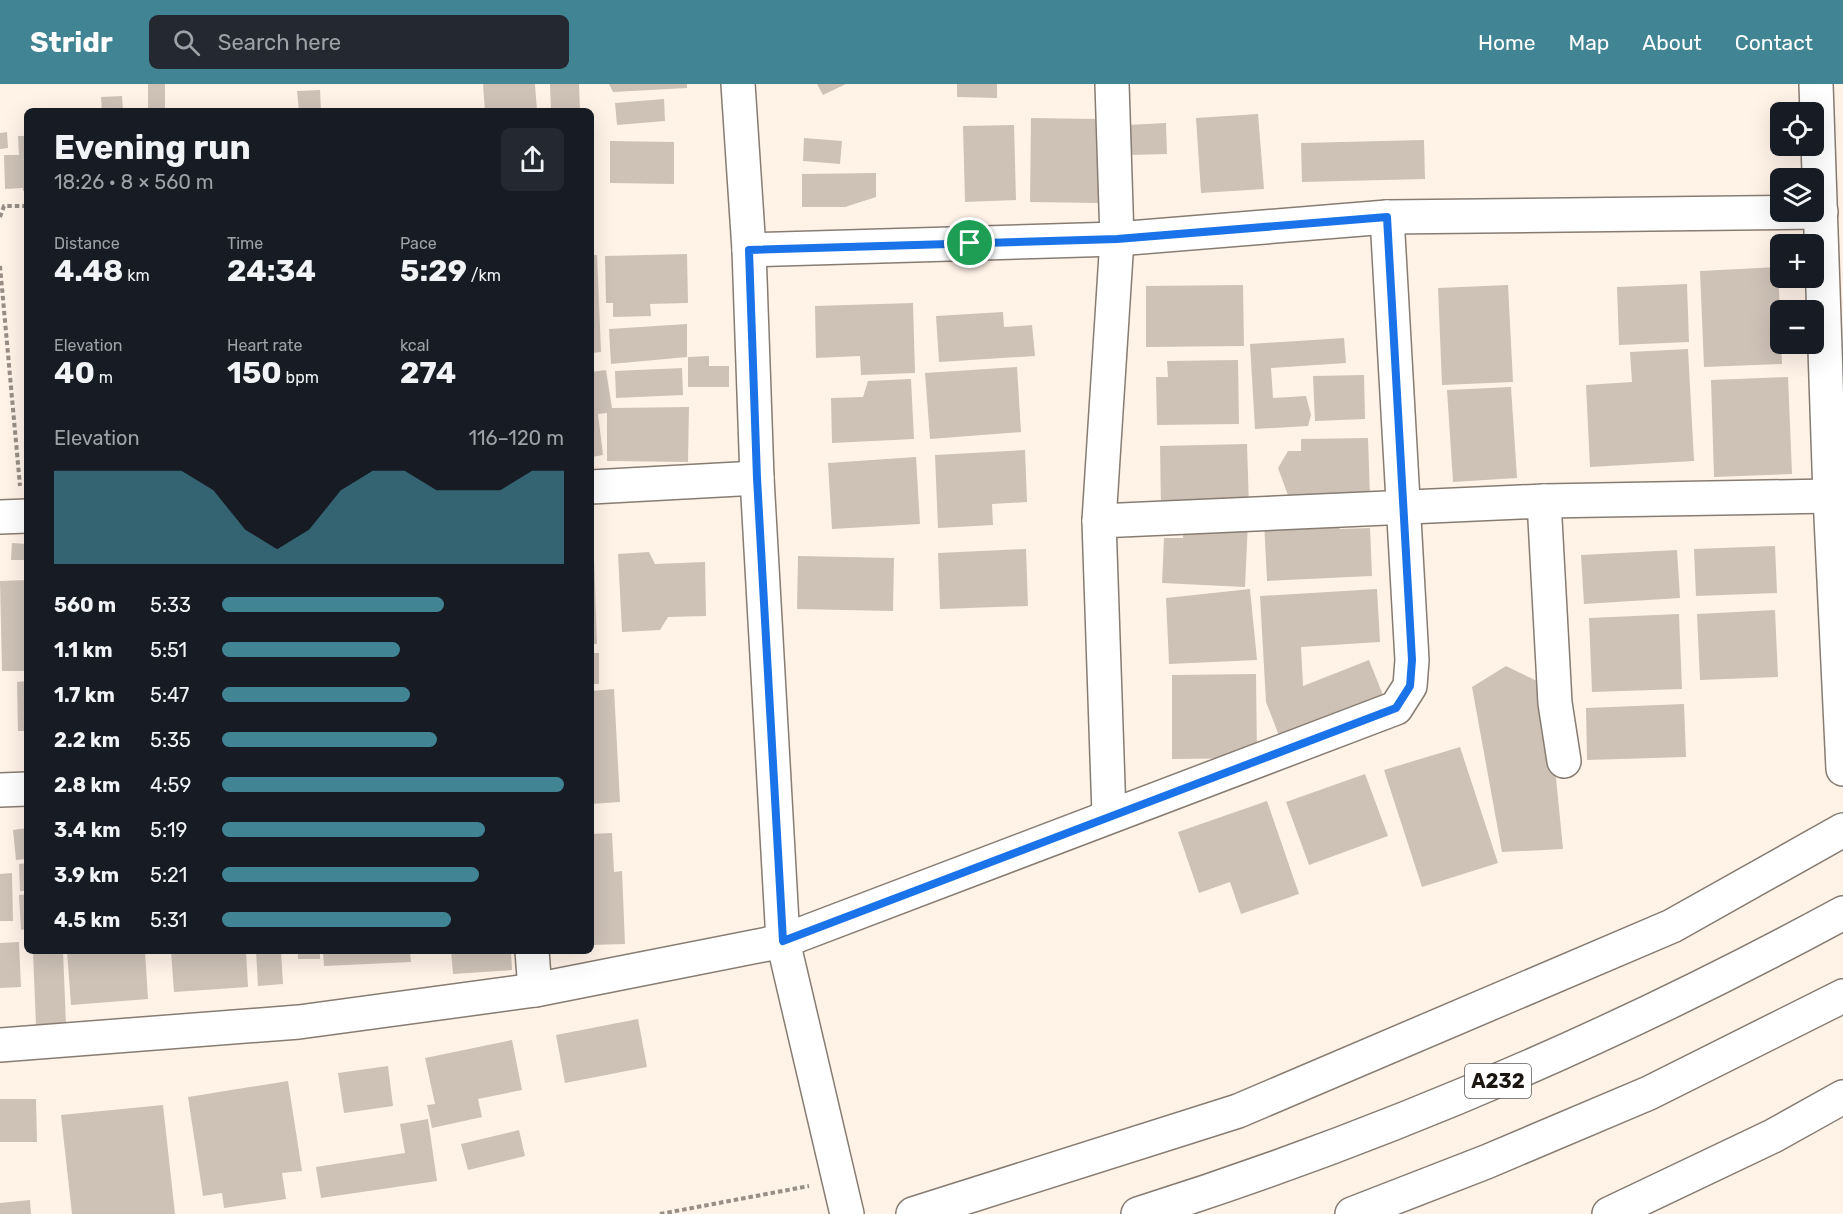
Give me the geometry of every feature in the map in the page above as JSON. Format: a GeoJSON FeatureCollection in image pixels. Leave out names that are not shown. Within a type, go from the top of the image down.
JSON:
{"type":"FeatureCollection","features":[{"type":"Feature","properties":{"kind":"main road"},"geometry":{"type":"LineString","coordinates":[[738,84],[749,250],[757,478],[783,941],[847,1214]]}},
{"type":"Feature","properties":{"kind":"main road"},"geometry":{"type":"LineString","coordinates":[[1109,815],[1099,521],[1117,239],[1112,84]]}},
{"type":"Feature","properties":{"kind":"main road"},"geometry":{"type":"LineString","coordinates":[[1816,84],[1819,168]]}},
{"type":"Feature","properties":{"kind":"main road"},"geometry":{"type":"LineString","coordinates":[[749,250],[1117,239],[1387,217],[1770,213]]}},
{"type":"Feature","properties":{"kind":"main road"},"geometry":{"type":"LineString","coordinates":[[0,1045],[299,1022],[535,990],[783,941],[1109,815],[1396,708],[1410,686],[1412,660],[1387,217]]}},
{"type":"Feature","properties":{"kind":"main road"},"geometry":{"type":"LineString","coordinates":[[1821,222],[1830,496],[1843,769]]}},
{"type":"Feature","properties":{"kind":"main road"},"geometry":{"type":"LineString","coordinates":[[594,487],[757,478]]}},
{"type":"Feature","properties":{"kind":"main road"},"geometry":{"type":"LineString","coordinates":[[1099,521],[1545,501],[1830,496]]}},
{"type":"Feature","properties":{"kind":"main road"},"geometry":{"type":"LineString","coordinates":[[1545,501],[1555,703],[1564,761]]}},
{"type":"Feature","properties":{"kind":"main road"},"geometry":{"type":"LineString","coordinates":[[0,790],[24,789]]}},
{"type":"Feature","properties":{"kind":"main road"},"geometry":{"type":"LineString","coordinates":[[913,1214],[1238,1111],[1672,926],[1843,830]]}},
{"type":"Feature","properties":{"kind":"main road","name":"A232"},"geometry":{"type":"LineString","coordinates":[[1138,1214],[1320,1150],[1484,1087],[1629,1023],[1843,913]]}},
{"type":"Feature","properties":{"kind":"main road"},"geometry":{"type":"LineString","coordinates":[[532,954],[535,990]]}},
{"type":"Feature","properties":{"kind":"main road"},"geometry":{"type":"LineString","coordinates":[[1352,1214],[1486,1162],[1649,1093],[1843,996]]}},
{"type":"Feature","properties":{"kind":"main road"},"geometry":{"type":"LineString","coordinates":[[1609,1214],[1773,1136],[1843,1097]]}},
{"type":"Feature","properties":{"kind":"path"},"geometry":{"type":"LineString","coordinates":[[0,217],[4,206],[24,207]]}},
{"type":"Feature","properties":{"kind":"path"},"geometry":{"type":"LineString","coordinates":[[0,266],[17,517]]}},
{"type":"Feature","properties":{"kind":"path"},"geometry":{"type":"LineString","coordinates":[[660,1214],[838,1180]]}},
{"type":"Feature","properties":{"kind":"building"},"geometry":{"type":"Polygon","coordinates":[[[148,84],[165,84],[165,108],[148,108],[148,84]]]}},
{"type":"Feature","properties":{"kind":"building"},"geometry":{"type":"Polygon","coordinates":[[[483,84],[535,84],[537,108],[485,108],[483,84]]]}},
{"type":"Feature","properties":{"kind":"building"},"geometry":{"type":"Polygon","coordinates":[[[550,84],[579,84],[580,108],[551,108],[550,84]]]}},
{"type":"Feature","properties":{"kind":"building"},"geometry":{"type":"Polygon","coordinates":[[[609,84],[687,84],[687,88],[613,92],[609,84]]]}},
{"type":"Feature","properties":{"kind":"building"},"geometry":{"type":"Polygon","coordinates":[[[817,84],[846,84],[823,95],[817,84]]]}},
{"type":"Feature","properties":{"kind":"building"},"geometry":{"type":"Polygon","coordinates":[[[957,84],[997,84],[997,98],[957,97],[957,84]]]}},
{"type":"Feature","properties":{"kind":"building"},"geometry":{"type":"Polygon","coordinates":[[[320,90],[321,108],[299,108],[297,91],[320,90]]]}},
{"type":"Feature","properties":{"kind":"building"},"geometry":{"type":"Polygon","coordinates":[[[122,96],[123,108],[102,108],[101,97],[122,96]]]}},
{"type":"Feature","properties":{"kind":"building"},"geometry":{"type":"Polygon","coordinates":[[[664,99],[665,121],[617,125],[615,103],[664,99]]]}},
{"type":"Feature","properties":{"kind":"building"},"geometry":{"type":"Polygon","coordinates":[[[1258,114],[1264,189],[1201,193],[1196,118],[1258,114]]]}},
{"type":"Feature","properties":{"kind":"building"},"geometry":{"type":"Polygon","coordinates":[[[1031,118],[1099,119],[1098,203],[1030,202],[1031,118]]]}},
{"type":"Feature","properties":{"kind":"building"},"geometry":{"type":"Polygon","coordinates":[[[1166,123],[1167,154],[1128,155],[1127,125],[1166,123]]]}},
{"type":"Feature","properties":{"kind":"building"},"geometry":{"type":"Polygon","coordinates":[[[1014,125],[1016,200],[965,202],[963,126],[1014,125]]]}},
{"type":"Feature","properties":{"kind":"building"},"geometry":{"type":"Polygon","coordinates":[[[7,132],[8,148],[0,149],[0,133],[7,132]]]}},
{"type":"Feature","properties":{"kind":"building"},"geometry":{"type":"Polygon","coordinates":[[[18,136],[24,136],[24,191],[23,188],[5,189],[4,155],[19,155],[18,136]]]}},
{"type":"Feature","properties":{"kind":"building"},"geometry":{"type":"Polygon","coordinates":[[[804,138],[842,141],[840,164],[803,161],[804,138]]]}},
{"type":"Feature","properties":{"kind":"building"},"geometry":{"type":"Polygon","coordinates":[[[1424,140],[1425,179],[1302,182],[1301,143],[1424,140]]]}},
{"type":"Feature","properties":{"kind":"building"},"geometry":{"type":"Polygon","coordinates":[[[610,141],[674,142],[674,184],[610,183],[610,141]]]}},
{"type":"Feature","properties":{"kind":"building"},"geometry":{"type":"Polygon","coordinates":[[[876,173],[876,197],[845,207],[802,207],[802,174],[876,173]]]}},
{"type":"Feature","properties":{"kind":"building"},"geometry":{"type":"Polygon","coordinates":[[[687,254],[688,303],[650,304],[651,316],[613,317],[613,303],[606,303],[605,256],[687,254]]]}},
{"type":"Feature","properties":{"kind":"building"},"geometry":{"type":"Polygon","coordinates":[[[594,255],[597,255],[601,352],[594,353],[594,255]]]}},
{"type":"Feature","properties":{"kind":"building"},"geometry":{"type":"Polygon","coordinates":[[[1770,267],[1770,288],[1779,288],[1779,300],[1770,300],[1770,354],[1782,354],[1782,364],[1704,367],[1700,271],[1770,267]]]}},
{"type":"Feature","properties":{"kind":"building"},"geometry":{"type":"Polygon","coordinates":[[[1687,284],[1689,342],[1619,345],[1617,287],[1687,284]]]}},
{"type":"Feature","properties":{"kind":"building"},"geometry":{"type":"Polygon","coordinates":[[[1243,285],[1244,346],[1146,347],[1146,286],[1243,285]]]}},
{"type":"Feature","properties":{"kind":"building"},"geometry":{"type":"Polygon","coordinates":[[[1508,285],[1513,382],[1442,385],[1438,288],[1508,285]]]}},
{"type":"Feature","properties":{"kind":"building"},"geometry":{"type":"Polygon","coordinates":[[[913,303],[915,373],[861,375],[860,356],[816,358],[815,306],[913,303]]]}},
{"type":"Feature","properties":{"kind":"building"},"geometry":{"type":"Polygon","coordinates":[[[1003,312],[1004,327],[1032,325],[1035,356],[939,362],[936,316],[1003,312]]]}},
{"type":"Feature","properties":{"kind":"building"},"geometry":{"type":"Polygon","coordinates":[[[687,324],[687,357],[611,364],[609,329],[687,324]]]}},
{"type":"Feature","properties":{"kind":"building"},"geometry":{"type":"Polygon","coordinates":[[[1344,338],[1346,363],[1271,368],[1273,398],[1306,396],[1311,415],[1308,426],[1255,429],[1250,344],[1344,338]]]}},
{"type":"Feature","properties":{"kind":"building"},"geometry":{"type":"Polygon","coordinates":[[[1688,349],[1694,461],[1590,467],[1586,385],[1632,382],[1630,352],[1688,349]]]}},
{"type":"Feature","properties":{"kind":"building"},"geometry":{"type":"Polygon","coordinates":[[[709,356],[709,366],[729,366],[729,387],[688,387],[688,357],[709,356]]]}},
{"type":"Feature","properties":{"kind":"building"},"geometry":{"type":"Polygon","coordinates":[[[1238,360],[1239,424],[1157,425],[1156,377],[1168,377],[1167,361],[1238,360]]]}},
{"type":"Feature","properties":{"kind":"building"},"geometry":{"type":"Polygon","coordinates":[[[1017,367],[1021,432],[930,439],[925,373],[1017,367]]]}},
{"type":"Feature","properties":{"kind":"building"},"geometry":{"type":"Polygon","coordinates":[[[682,368],[683,395],[616,398],[615,371],[682,368]]]}},
{"type":"Feature","properties":{"kind":"building"},"geometry":{"type":"Polygon","coordinates":[[[606,370],[612,408],[689,407],[688,462],[607,461],[607,413],[598,414],[603,455],[594,457],[594,372],[606,370]]]}},
{"type":"Feature","properties":{"kind":"building"},"geometry":{"type":"Polygon","coordinates":[[[1364,375],[1365,419],[1315,421],[1313,376],[1364,375]]]}},
{"type":"Feature","properties":{"kind":"building"},"geometry":{"type":"Polygon","coordinates":[[[1788,377],[1792,474],[1714,477],[1711,380],[1788,377]]]}},
{"type":"Feature","properties":{"kind":"building"},"geometry":{"type":"Polygon","coordinates":[[[911,379],[914,439],[832,443],[831,398],[863,397],[868,381],[911,379]]]}},
{"type":"Feature","properties":{"kind":"building"},"geometry":{"type":"Polygon","coordinates":[[[1511,387],[1517,478],[1453,482],[1447,390],[1511,387]]]}},
{"type":"Feature","properties":{"kind":"building"},"geometry":{"type":"Polygon","coordinates":[[[1368,438],[1370,497],[1289,498],[1278,468],[1288,451],[1301,451],[1301,439],[1368,438]]]}},
{"type":"Feature","properties":{"kind":"building"},"geometry":{"type":"Polygon","coordinates":[[[1247,444],[1249,508],[1161,509],[1160,446],[1247,444]]]}},
{"type":"Feature","properties":{"kind":"building"},"geometry":{"type":"Polygon","coordinates":[[[1025,450],[1027,502],[992,504],[993,525],[938,528],[935,455],[1025,450]]]}},
{"type":"Feature","properties":{"kind":"building"},"geometry":{"type":"Polygon","coordinates":[[[916,457],[920,524],[832,529],[828,463],[916,457]]]}},
{"type":"Feature","properties":{"kind":"building"},"geometry":{"type":"Polygon","coordinates":[[[1184,518],[1248,521],[1245,587],[1162,583],[1164,538],[1183,538],[1184,518]]]}},
{"type":"Feature","properties":{"kind":"building"},"geometry":{"type":"Polygon","coordinates":[[[1334,518],[1340,529],[1370,528],[1372,576],[1267,581],[1264,521],[1334,518]]]}},
{"type":"Feature","properties":{"kind":"building"},"geometry":{"type":"Polygon","coordinates":[[[12,543],[24,544],[24,560],[11,560],[12,543]]]}},
{"type":"Feature","properties":{"kind":"building"},"geometry":{"type":"Polygon","coordinates":[[[1775,546],[1777,593],[1696,596],[1694,549],[1775,546]]]}},
{"type":"Feature","properties":{"kind":"building"},"geometry":{"type":"Polygon","coordinates":[[[1026,549],[1028,606],[940,609],[938,553],[1026,549]]]}},
{"type":"Feature","properties":{"kind":"building"},"geometry":{"type":"Polygon","coordinates":[[[1677,550],[1680,598],[1584,604],[1581,555],[1677,550]]]}},
{"type":"Feature","properties":{"kind":"building"},"geometry":{"type":"Polygon","coordinates":[[[649,552],[655,564],[705,562],[706,616],[668,617],[660,630],[622,632],[618,554],[649,552]]]}},
{"type":"Feature","properties":{"kind":"building"},"geometry":{"type":"Polygon","coordinates":[[[798,556],[894,558],[893,611],[797,609],[798,556]]]}},
{"type":"Feature","properties":{"kind":"building"},"geometry":{"type":"Polygon","coordinates":[[[594,558],[597,644],[594,644],[594,558]]]}},
{"type":"Feature","properties":{"kind":"building"},"geometry":{"type":"Polygon","coordinates":[[[24,580],[24,671],[2,671],[0,581],[24,580]]]}},
{"type":"Feature","properties":{"kind":"building"},"geometry":{"type":"Polygon","coordinates":[[[1250,589],[1257,660],[1169,664],[1166,598],[1250,589]]]}},
{"type":"Feature","properties":{"kind":"building"},"geometry":{"type":"Polygon","coordinates":[[[1377,589],[1380,642],[1301,647],[1303,686],[1369,660],[1387,705],[1283,746],[1266,702],[1260,596],[1377,589]]]}},
{"type":"Feature","properties":{"kind":"building"},"geometry":{"type":"Polygon","coordinates":[[[1775,610],[1778,677],[1700,680],[1697,614],[1775,610]]]}},
{"type":"Feature","properties":{"kind":"building"},"geometry":{"type":"Polygon","coordinates":[[[1679,614],[1682,689],[1592,692],[1589,618],[1679,614]]]}},
{"type":"Feature","properties":{"kind":"building"},"geometry":{"type":"Polygon","coordinates":[[[594,653],[599,653],[599,684],[594,684],[594,653]]]}},
{"type":"Feature","properties":{"kind":"building"},"geometry":{"type":"Polygon","coordinates":[[[1506,666],[1547,686],[1563,849],[1502,852],[1472,687],[1506,666]]]}},
{"type":"Feature","properties":{"kind":"building"},"geometry":{"type":"Polygon","coordinates":[[[1256,674],[1257,758],[1172,759],[1172,675],[1256,674]]]}},
{"type":"Feature","properties":{"kind":"building"},"geometry":{"type":"Polygon","coordinates":[[[24,681],[24,731],[18,731],[17,682],[24,681]]]}},
{"type":"Feature","properties":{"kind":"building"},"geometry":{"type":"Polygon","coordinates":[[[614,689],[620,802],[594,804],[594,691],[614,689]]]}},
{"type":"Feature","properties":{"kind":"building"},"geometry":{"type":"Polygon","coordinates":[[[1684,704],[1686,757],[1587,760],[1586,708],[1684,704]]]}},
{"type":"Feature","properties":{"kind":"building"},"geometry":{"type":"Polygon","coordinates":[[[1460,747],[1498,863],[1422,887],[1384,770],[1460,747]]]}},
{"type":"Feature","properties":{"kind":"building"},"geometry":{"type":"Polygon","coordinates":[[[1365,774],[1388,836],[1309,865],[1286,802],[1365,774]]]}},
{"type":"Feature","properties":{"kind":"building"},"geometry":{"type":"Polygon","coordinates":[[[1267,801],[1299,894],[1241,914],[1230,882],[1199,893],[1178,832],[1267,801]]]}},
{"type":"Feature","properties":{"kind":"building"},"geometry":{"type":"Polygon","coordinates":[[[24,828],[24,859],[16,860],[13,830],[24,828]]]}},
{"type":"Feature","properties":{"kind":"building"},"geometry":{"type":"Polygon","coordinates":[[[612,833],[614,872],[622,871],[625,944],[594,945],[594,834],[612,833]]]}},
{"type":"Feature","properties":{"kind":"building"},"geometry":{"type":"Polygon","coordinates":[[[24,863],[24,891],[20,891],[19,864],[24,863]]]}},
{"type":"Feature","properties":{"kind":"building"},"geometry":{"type":"Polygon","coordinates":[[[12,873],[13,921],[0,921],[0,874],[12,873]]]}},
{"type":"Feature","properties":{"kind":"building"},"geometry":{"type":"Polygon","coordinates":[[[24,894],[24,930],[21,930],[19,895],[24,894]]]}},
{"type":"Feature","properties":{"kind":"building"},"geometry":{"type":"Polygon","coordinates":[[[19,942],[21,987],[0,988],[0,943],[19,942]]]}},
{"type":"Feature","properties":{"kind":"building"},"geometry":{"type":"Polygon","coordinates":[[[33,954],[63,954],[66,1025],[36,1026],[33,954]]]}},
{"type":"Feature","properties":{"kind":"building"},"geometry":{"type":"Polygon","coordinates":[[[67,954],[145,954],[148,999],[71,1005],[67,954]]]}},
{"type":"Feature","properties":{"kind":"building"},"geometry":{"type":"Polygon","coordinates":[[[171,954],[246,954],[248,987],[174,992],[171,954]]]}},
{"type":"Feature","properties":{"kind":"building"},"geometry":{"type":"Polygon","coordinates":[[[256,954],[281,954],[283,984],[258,986],[256,954]]]}},
{"type":"Feature","properties":{"kind":"building"},"geometry":{"type":"Polygon","coordinates":[[[298,954],[320,954],[320,959],[298,959],[298,954]]]}},
{"type":"Feature","properties":{"kind":"building"},"geometry":{"type":"Polygon","coordinates":[[[323,954],[410,954],[411,962],[324,966],[323,954]]]}},
{"type":"Feature","properties":{"kind":"building"},"geometry":{"type":"Polygon","coordinates":[[[451,954],[511,954],[512,970],[453,974],[451,954]]]}},
{"type":"Feature","properties":{"kind":"building"},"geometry":{"type":"Polygon","coordinates":[[[638,1019],[647,1067],[565,1083],[556,1035],[638,1019]]]}},
{"type":"Feature","properties":{"kind":"building"},"geometry":{"type":"Polygon","coordinates":[[[512,1040],[522,1090],[478,1099],[482,1117],[432,1128],[427,1105],[435,1104],[425,1058],[512,1040]]]}},
{"type":"Feature","properties":{"kind":"building"},"geometry":{"type":"Polygon","coordinates":[[[388,1066],[393,1106],[344,1113],[338,1073],[388,1066]]]}},
{"type":"Feature","properties":{"kind":"building"},"geometry":{"type":"Polygon","coordinates":[[[288,1081],[302,1171],[282,1173],[286,1199],[224,1208],[222,1193],[203,1196],[188,1097],[288,1081]]]}},
{"type":"Feature","properties":{"kind":"building"},"geometry":{"type":"Polygon","coordinates":[[[0,1099],[36,1099],[37,1142],[0,1142],[0,1099]]]}},
{"type":"Feature","properties":{"kind":"building"},"geometry":{"type":"Polygon","coordinates":[[[163,1105],[175,1214],[72,1214],[61,1115],[163,1105]]]}},
{"type":"Feature","properties":{"kind":"building"},"geometry":{"type":"Polygon","coordinates":[[[428,1119],[437,1181],[321,1198],[316,1167],[405,1153],[400,1124],[428,1119]]]}},
{"type":"Feature","properties":{"kind":"building"},"geometry":{"type":"Polygon","coordinates":[[[519,1130],[525,1156],[468,1170],[461,1144],[519,1130]]]}},
{"type":"Feature","properties":{"kind":"building"},"geometry":{"type":"Polygon","coordinates":[[[30,1200],[31,1214],[0,1214],[0,1203],[30,1200]]]}},
{"type":"Feature","properties":{"kind":"route"},"geometry":{"type":"LineString","coordinates":[[1387,217],[1412,660],[1410,686],[1396,708],[1109,815],[783,941],[757,478],[749,250],[970,243],[1117,239],[1387,217]]}}]}
